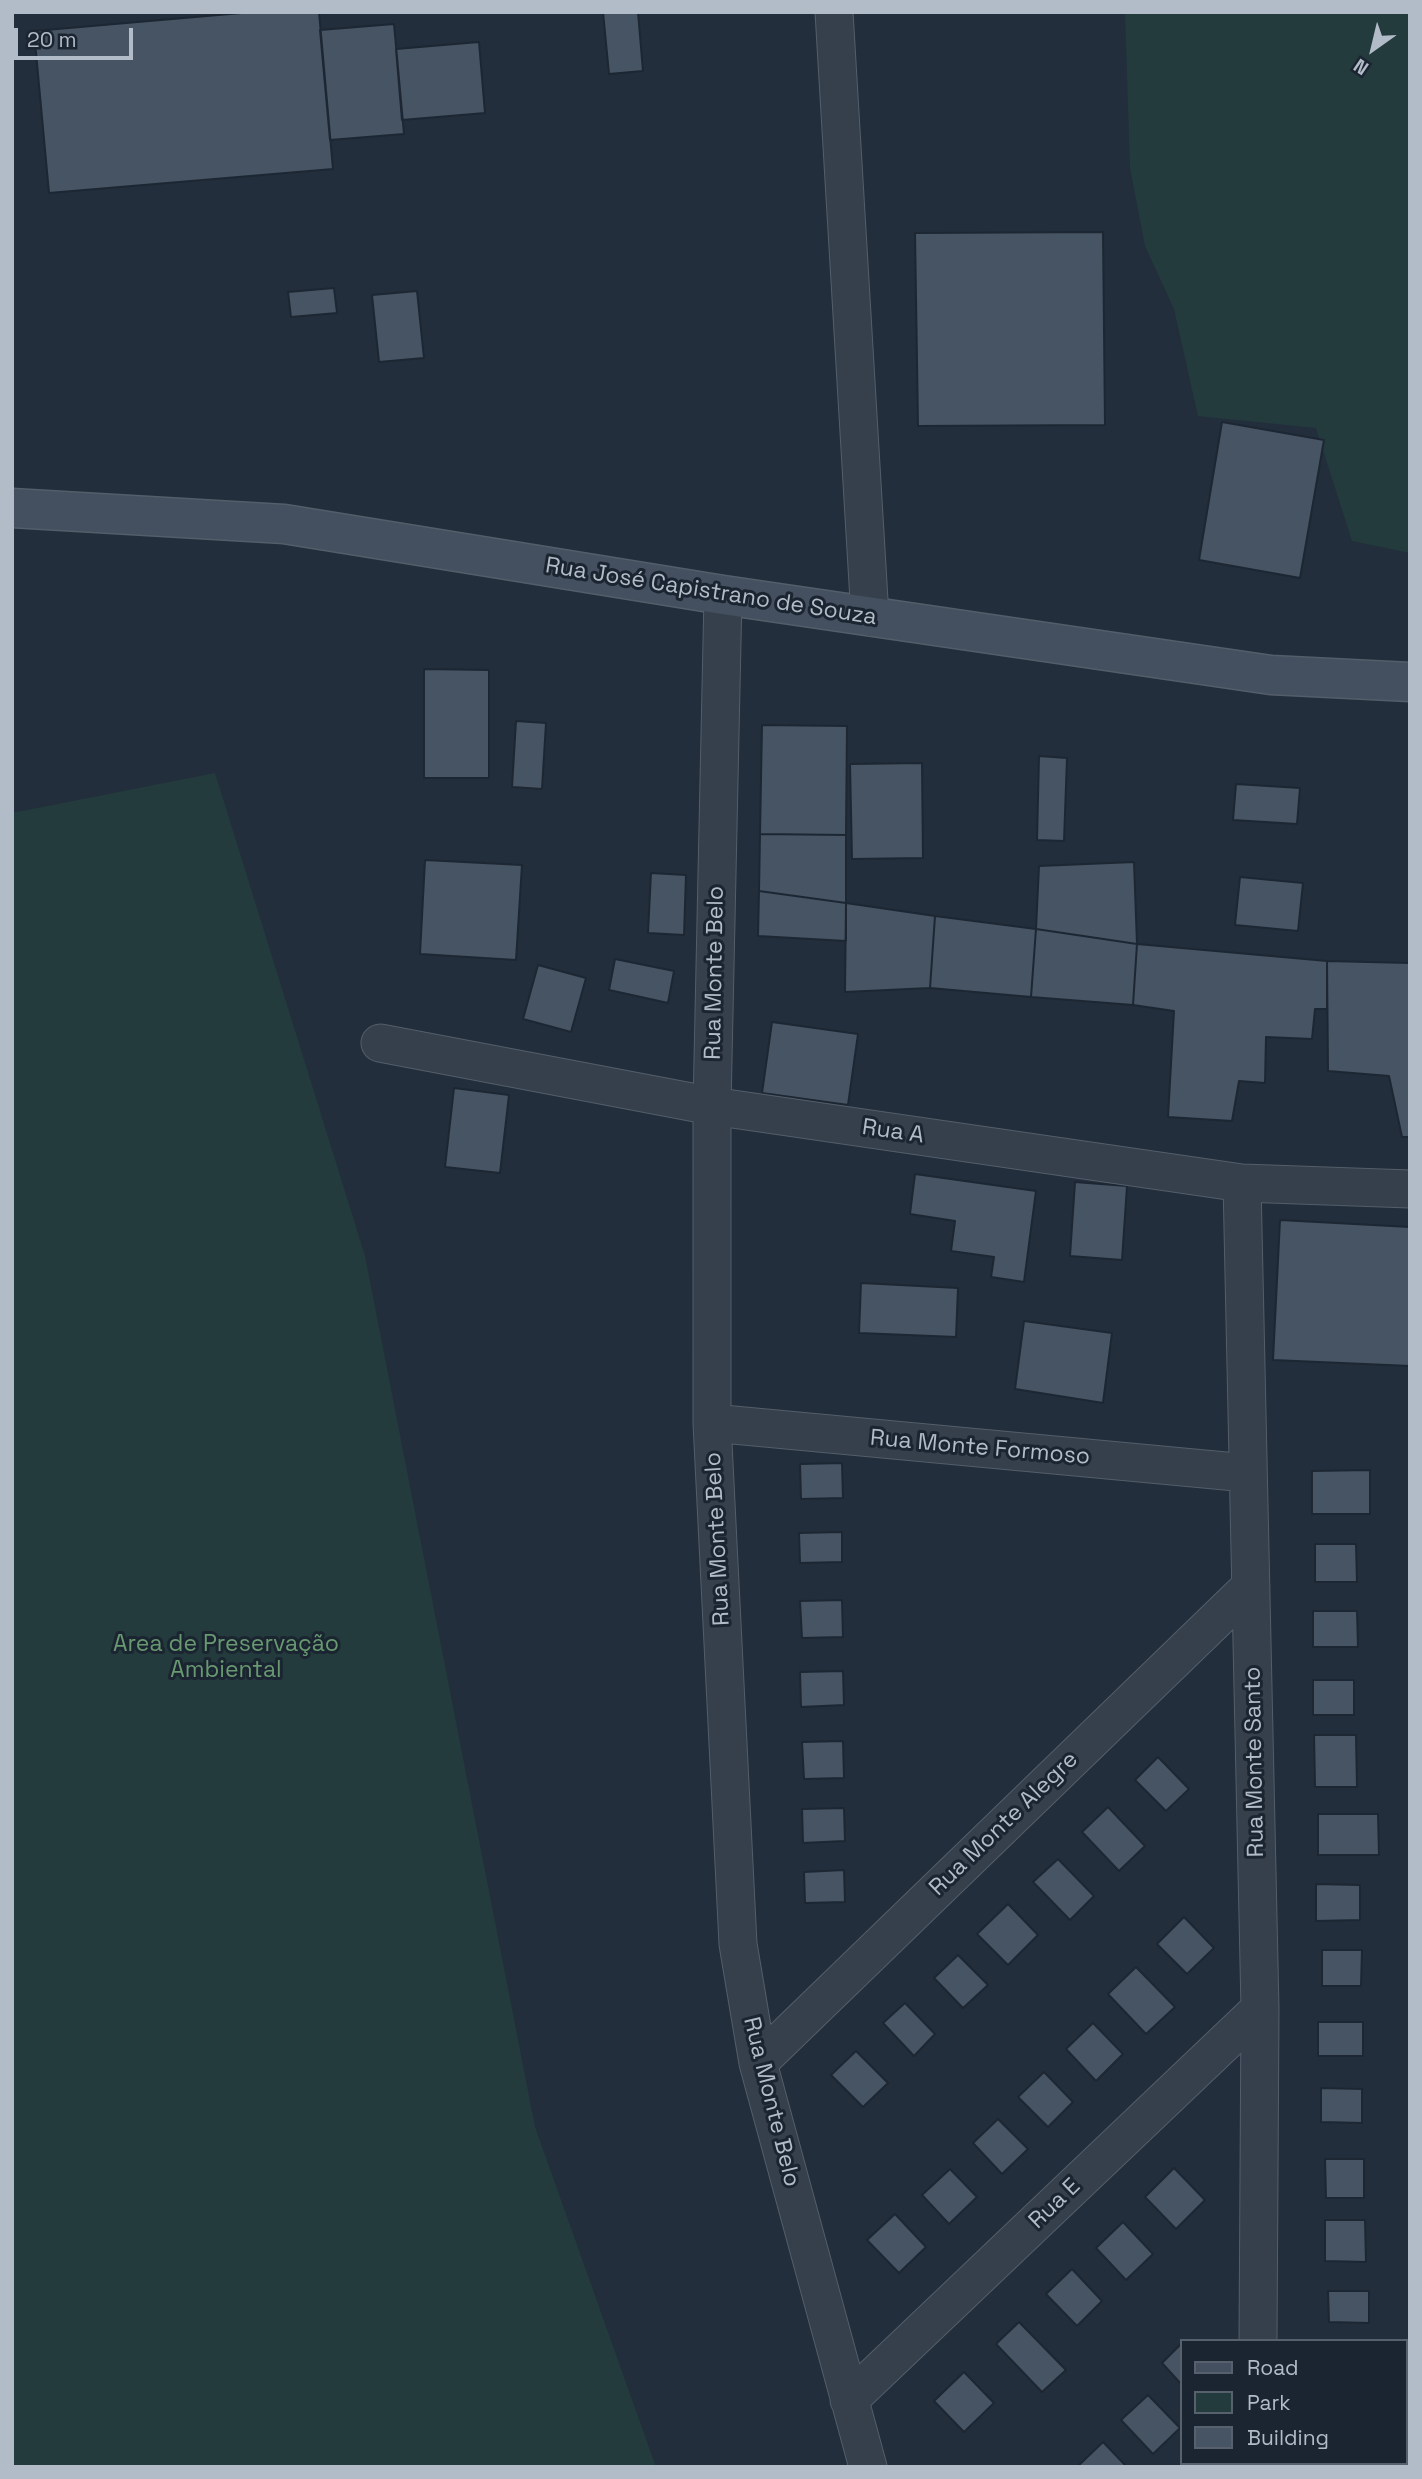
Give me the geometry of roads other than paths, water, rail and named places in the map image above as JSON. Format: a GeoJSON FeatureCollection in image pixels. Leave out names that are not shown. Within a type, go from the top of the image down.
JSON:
{"type":"FeatureCollection","features":[{"type":"Feature","properties":{"kind":"main road","name":"Rua José Capistrano de Souza"},"geometry":{"type":"LineString","coordinates":[[12,508],[284,524],[723,596],[1271,675],[1410,682]]}},
{"type":"Feature","properties":{"kind":"street"},"geometry":{"type":"LineString","coordinates":[[834,12],[870,617]]}},
{"type":"Feature","properties":{"kind":"street","name":"Rua Monte Belo"},"geometry":{"type":"LineString","coordinates":[[723,596],[712,1106],[712,1423],[738,1944],[758,2063],[868,2467]]}},
{"type":"Feature","properties":{"kind":"street","name":"Rua A"},"geometry":{"type":"LineString","coordinates":[[380,1043],[712,1106],[1242,1183],[1410,1189]]}},
{"type":"Feature","properties":{"kind":"street","name":"Rua Monte Santo"},"geometry":{"type":"LineString","coordinates":[[1242,1183],[1260,2009],[1258,2339]]}},
{"type":"Feature","properties":{"kind":"street","name":"Rua Monte Formoso"},"geometry":{"type":"LineString","coordinates":[[712,1423],[1248,1473]]}},
{"type":"Feature","properties":{"kind":"street","name":"Rua Monte Alegre"},"geometry":{"type":"LineString","coordinates":[[758,2063],[1251,1586]]}},
{"type":"Feature","properties":{"kind":"street","name":"Rua E"},"geometry":{"type":"LineString","coordinates":[[849,2400],[1260,2009]]}},
{"type":"Feature","properties":{"kind":"park label","name":"Area de Preservação Ambiental"},"geometry":{"type":"Point","coordinates":[226,1658]}}]}
